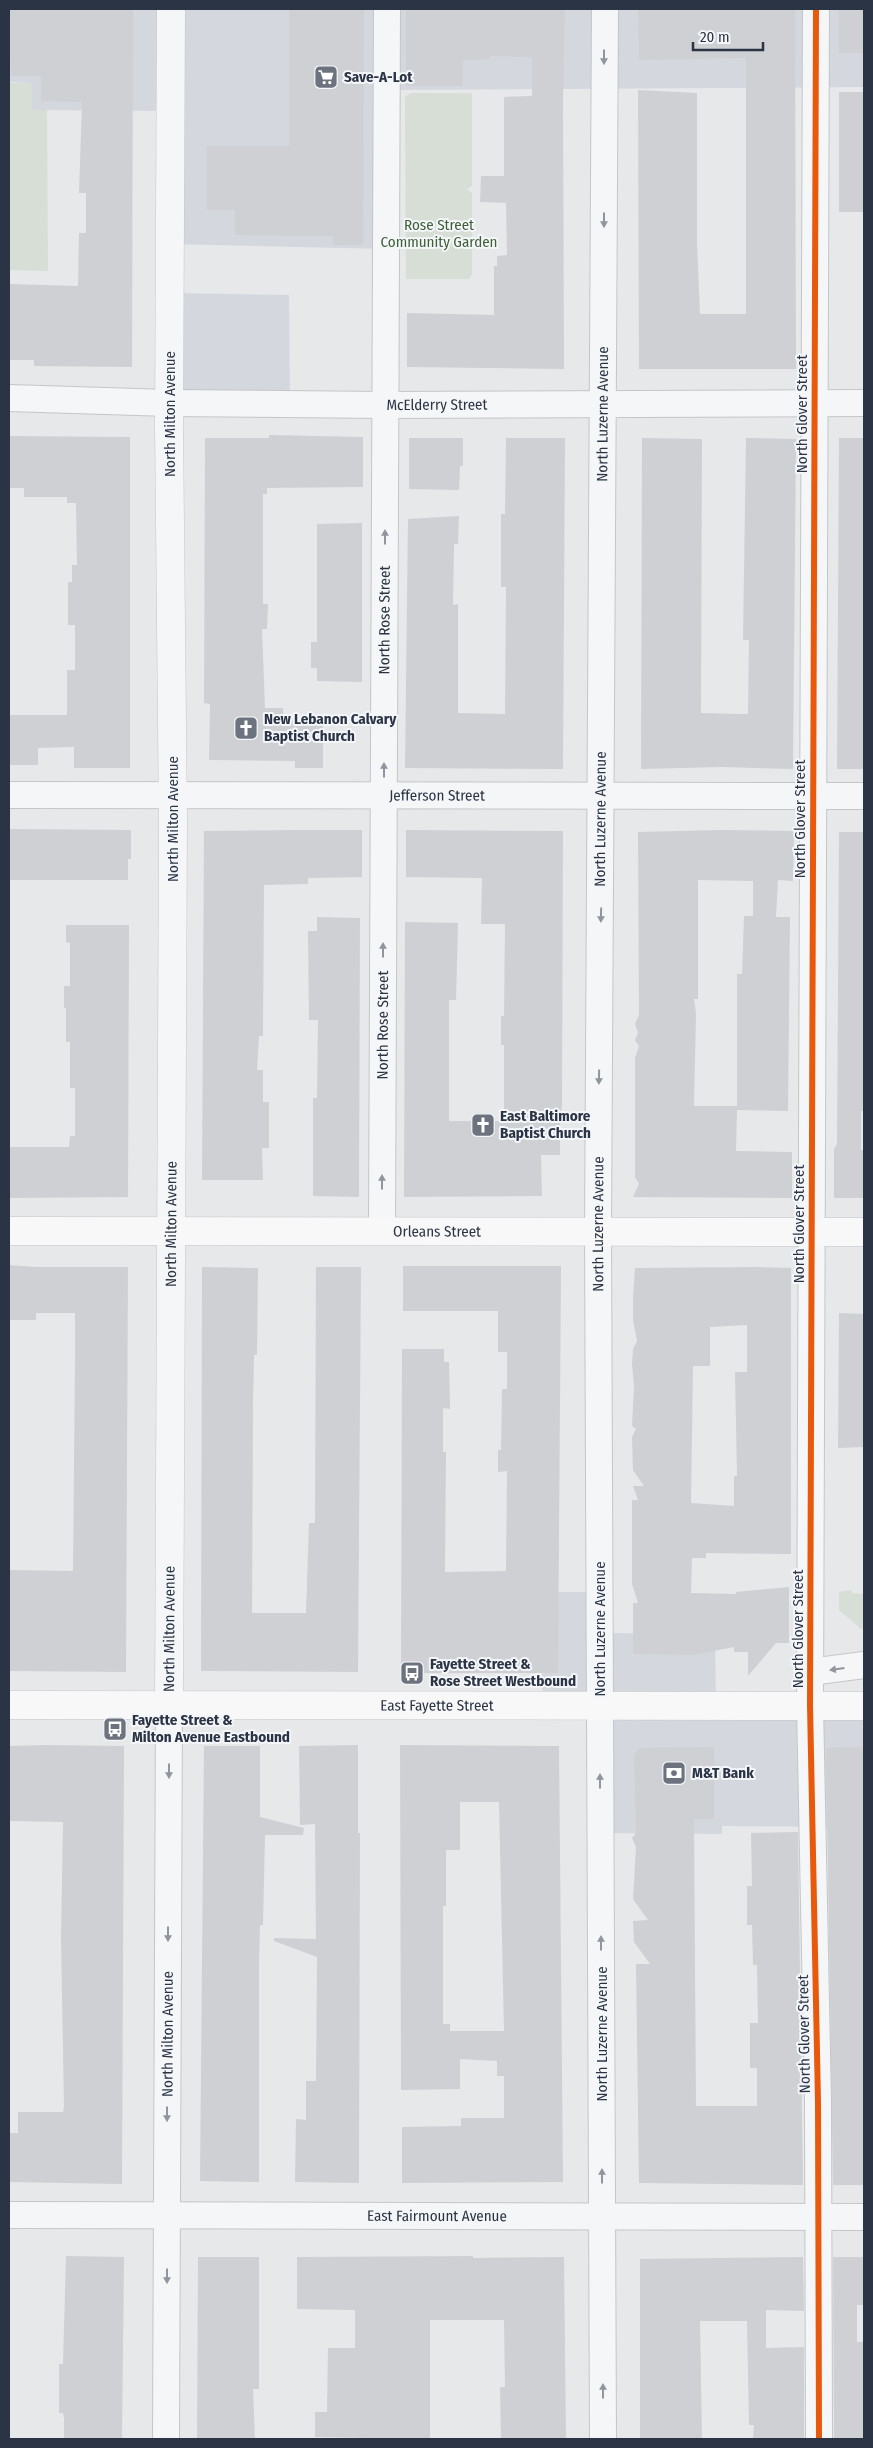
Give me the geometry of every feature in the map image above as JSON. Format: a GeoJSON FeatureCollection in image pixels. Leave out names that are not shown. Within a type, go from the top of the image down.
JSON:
{"type":"FeatureCollection","features":[{"type":"Feature","properties":{"kind":"main road","name":"Orleans Street"},"geometry":{"type":"LineString","coordinates":[[9,1231],[864,1232]]}},
{"type":"Feature","properties":{"kind":"main road","name":"East Fayette Street"},"geometry":{"type":"LineString","coordinates":[[9,1705],[864,1706]]}},
{"type":"Feature","properties":{"kind":"street","name":"North Milton Avenue"},"geometry":{"type":"LineString","coordinates":[[166,2439],[173,795],[170,403],[171,9]]}},
{"type":"Feature","properties":{"kind":"street","name":"North Rose Street"},"geometry":{"type":"LineString","coordinates":[[382,1231],[387,9]]}},
{"type":"Feature","properties":{"kind":"street","name":"North Luzerne Avenue"},"geometry":{"type":"LineString","coordinates":[[604,9],[602,796],[598,1232],[604,2439]]}},
{"type":"Feature","properties":{"kind":"street","name":"North Glover Street"},"geometry":{"type":"LineString","coordinates":[[816,9],[810,1706],[819,2217],[819,2439]]}},
{"type":"Feature","properties":{"kind":"street","name":"McElderry Street"},"geometry":{"type":"LineString","coordinates":[[9,398],[170,403],[386,405],[864,403]]}},
{"type":"Feature","properties":{"kind":"street","name":"Jefferson Street"},"geometry":{"type":"LineString","coordinates":[[9,795],[864,796]]}},
{"type":"Feature","properties":{"kind":"street"},"geometry":{"type":"LineString","coordinates":[[810,1672],[864,1665]]}},
{"type":"Feature","properties":{"kind":"street","name":"East Fairmount Avenue"},"geometry":{"type":"LineString","coordinates":[[9,2215],[864,2217]]}},
{"type":"Feature","properties":{"kind":"shaded area"},"geometry":{"type":"Polygon","coordinates":[[[9,9],[864,9],[864,87],[387,90],[388,249],[171,244],[170,111],[32,110],[32,83],[9,82],[9,9]]]}},
{"type":"Feature","properties":{"kind":"shaded area"},"geometry":{"type":"Polygon","coordinates":[[[171,293],[289,295],[290,400],[170,398],[171,293]]]}},
{"type":"Feature","properties":{"kind":"shaded area"},"geometry":{"type":"Polygon","coordinates":[[[543,1592],[598,1592],[598,1633],[715,1634],[716,1702],[864,1695],[864,1827],[722,1826],[722,1834],[599,1833],[595,1707],[542,1708],[543,1592]]]}},
{"type":"Feature","properties":{"kind":"green space"},"geometry":{"type":"Polygon","coordinates":[[[9,83],[32,83],[32,110],[47,110],[48,271],[9,270],[9,83]]]}},
{"type":"Feature","properties":{"kind":"green space","name":"Rose Street Community Garden"},"geometry":{"type":"Polygon","coordinates":[[[411,93],[472,93],[472,186],[467,189],[472,193],[472,274],[469,279],[406,279],[405,97],[411,93]]]}},
{"type":"Feature","properties":{"kind":"green space"},"geometry":{"type":"Polygon","coordinates":[[[851,1590],[852,1593],[864,1594],[864,1628],[861,1629],[839,1610],[839,1592],[851,1590]]]}},
{"type":"Feature","properties":{"kind":"building"},"geometry":{"type":"Polygon","coordinates":[[[9,9],[133,9],[132,367],[34,366],[34,360],[9,360],[9,284],[78,286],[79,233],[86,233],[86,193],[79,193],[82,102],[41,101],[41,76],[11,76],[9,9]]]}},
{"type":"Feature","properties":{"kind":"building","name":"Save-A-Lot"},"geometry":{"type":"Polygon","coordinates":[[[289,9],[364,9],[363,245],[333,245],[333,236],[235,235],[235,210],[207,210],[207,146],[289,146],[289,9]]]}},
{"type":"Feature","properties":{"kind":"building"},"geometry":{"type":"Polygon","coordinates":[[[406,9],[565,9],[563,96],[564,369],[407,367],[407,313],[494,315],[494,266],[497,266],[497,256],[507,255],[506,203],[480,202],[481,176],[504,176],[504,97],[532,96],[532,57],[490,56],[490,59],[463,60],[463,86],[406,86],[406,9]]]}},
{"type":"Feature","properties":{"kind":"building"},"geometry":{"type":"Polygon","coordinates":[[[638,9],[795,9],[796,369],[639,369],[638,90],[697,93],[697,242],[700,314],[746,314],[746,58],[639,60],[638,9]]]}},
{"type":"Feature","properties":{"kind":"building"},"geometry":{"type":"Polygon","coordinates":[[[839,9],[864,9],[864,53],[839,53],[839,9]]]}},
{"type":"Feature","properties":{"kind":"building"},"geometry":{"type":"Polygon","coordinates":[[[839,92],[864,92],[864,212],[839,212],[839,92]]]}},
{"type":"Feature","properties":{"kind":"building"},"geometry":{"type":"Polygon","coordinates":[[[269,435],[363,437],[363,487],[267,488],[267,494],[263,494],[263,604],[268,604],[267,629],[262,629],[265,708],[283,708],[283,720],[323,720],[323,768],[295,768],[295,761],[209,760],[210,704],[204,703],[205,438],[269,438],[269,435]]]}},
{"type":"Feature","properties":{"kind":"building"},"geometry":{"type":"Polygon","coordinates":[[[9,436],[130,437],[130,768],[74,768],[74,747],[38,748],[38,765],[9,765],[9,715],[67,715],[67,670],[75,670],[75,625],[68,625],[68,582],[72,582],[72,565],[77,565],[76,503],[67,503],[67,497],[24,497],[24,488],[9,488],[9,436]]]}},
{"type":"Feature","properties":{"kind":"building"},"geometry":{"type":"Polygon","coordinates":[[[409,438],[463,438],[463,466],[460,466],[459,490],[409,489],[409,438]]]}},
{"type":"Feature","properties":{"kind":"building"},"geometry":{"type":"Polygon","coordinates":[[[506,438],[565,438],[563,769],[405,768],[408,519],[459,516],[458,544],[454,544],[453,605],[458,604],[458,713],[505,714],[506,587],[501,587],[501,514],[505,514],[506,438]]]}},
{"type":"Feature","properties":{"kind":"building"},"geometry":{"type":"Polygon","coordinates":[[[642,438],[702,439],[701,713],[739,714],[748,714],[749,640],[743,640],[746,438],[796,439],[793,769],[722,767],[641,769],[642,438]]]}},
{"type":"Feature","properties":{"kind":"building"},"geometry":{"type":"Polygon","coordinates":[[[839,438],[864,438],[864,769],[837,769],[839,438]]]}},
{"type":"Feature","properties":{"kind":"building"},"geometry":{"type":"Polygon","coordinates":[[[362,523],[362,682],[317,681],[317,668],[311,668],[311,642],[317,642],[317,524],[362,523]]]}},
{"type":"Feature","properties":{"kind":"building"},"geometry":{"type":"Polygon","coordinates":[[[9,829],[131,830],[131,859],[128,859],[128,880],[9,880],[9,829]]]}},
{"type":"Feature","properties":{"kind":"building"},"geometry":{"type":"Polygon","coordinates":[[[362,830],[362,877],[308,878],[308,884],[264,885],[263,1036],[259,1036],[257,1070],[263,1070],[263,1102],[269,1102],[269,1148],[262,1148],[263,1180],[202,1180],[204,831],[362,830]]]}},
{"type":"Feature","properties":{"kind":"building"},"geometry":{"type":"Polygon","coordinates":[[[406,830],[563,831],[562,1105],[560,1155],[541,1155],[542,1196],[404,1197],[405,922],[458,923],[456,1000],[449,1000],[449,1121],[504,1121],[504,1045],[501,1045],[501,1016],[504,1016],[505,924],[481,924],[482,878],[406,877],[406,830]]]}},
{"type":"Feature","properties":{"kind":"building"},"geometry":{"type":"Polygon","coordinates":[[[794,831],[793,881],[778,880],[776,917],[790,917],[788,1111],[737,1110],[736,1151],[792,1152],[792,1198],[633,1197],[639,1184],[635,1177],[635,1058],[639,1046],[635,1040],[638,1033],[635,1024],[639,1015],[638,832],[794,831]],[[698,880],[698,999],[694,999],[696,1013],[694,1106],[737,1106],[737,974],[742,974],[744,916],[753,916],[753,881],[698,880]]]}},
{"type":"Feature","properties":{"kind":"building"},"geometry":{"type":"Polygon","coordinates":[[[839,832],[864,832],[864,1111],[861,1111],[861,1150],[864,1150],[864,1198],[834,1198],[834,1149],[837,1144],[839,832]]]}},
{"type":"Feature","properties":{"kind":"building"},"geometry":{"type":"Polygon","coordinates":[[[317,917],[360,918],[359,1197],[313,1196],[313,1098],[317,1098],[318,1020],[309,1020],[308,931],[317,931],[317,917]]]}},
{"type":"Feature","properties":{"kind":"building"},"geometry":{"type":"Polygon","coordinates":[[[66,925],[129,925],[128,1197],[9,1198],[9,1147],[69,1147],[70,1136],[75,1136],[75,1088],[70,1088],[70,1042],[66,1042],[66,1008],[64,1008],[64,986],[70,986],[70,943],[66,942],[66,925]]]}},
{"type":"Feature","properties":{"kind":"building"},"geometry":{"type":"Polygon","coordinates":[[[9,1265],[36,1267],[128,1267],[126,1672],[9,1671],[9,1570],[73,1571],[75,1313],[36,1313],[36,1320],[9,1320],[9,1265]]]}},
{"type":"Feature","properties":{"kind":"building"},"geometry":{"type":"Polygon","coordinates":[[[403,1266],[561,1266],[558,1673],[401,1673],[402,1349],[444,1349],[444,1362],[449,1362],[450,1409],[443,1408],[443,1452],[446,1452],[445,1572],[506,1571],[507,1471],[498,1472],[498,1450],[501,1450],[502,1389],[507,1389],[507,1352],[498,1352],[498,1311],[403,1311],[403,1266]]]}},
{"type":"Feature","properties":{"kind":"building"},"geometry":{"type":"Polygon","coordinates":[[[202,1267],[258,1268],[257,1355],[254,1355],[253,1404],[252,1613],[306,1613],[309,1523],[315,1523],[316,1267],[361,1267],[358,1672],[201,1671],[202,1267]]]}},
{"type":"Feature","properties":{"kind":"building"},"geometry":{"type":"Polygon","coordinates":[[[635,1268],[791,1268],[791,1554],[706,1553],[706,1558],[692,1558],[691,1593],[736,1594],[736,1592],[789,1587],[789,1643],[776,1643],[748,1676],[748,1652],[734,1652],[734,1647],[693,1655],[633,1654],[633,1603],[638,1603],[632,1584],[632,1500],[638,1500],[633,1486],[644,1486],[633,1470],[632,1437],[636,1429],[632,1426],[634,1386],[632,1364],[633,1349],[637,1341],[633,1320],[635,1268]],[[747,1325],[710,1327],[710,1366],[693,1366],[691,1503],[734,1506],[734,1476],[737,1476],[735,1372],[747,1372],[747,1325]]]}},
{"type":"Feature","properties":{"kind":"building"},"geometry":{"type":"Polygon","coordinates":[[[839,1313],[864,1314],[864,1447],[838,1448],[839,1313]]]}},
{"type":"Feature","properties":{"kind":"building"},"geometry":{"type":"Polygon","coordinates":[[[358,1745],[358,1833],[360,1833],[359,2183],[295,2182],[296,2119],[306,2120],[306,2081],[316,2081],[317,1957],[274,1941],[274,1938],[316,1939],[315,1824],[300,1825],[299,1746],[358,1745]]]}},
{"type":"Feature","properties":{"kind":"building"},"geometry":{"type":"Polygon","coordinates":[[[400,1745],[559,1746],[563,2182],[402,2183],[402,2127],[461,2126],[461,2118],[504,2118],[504,2076],[497,2076],[497,2061],[460,2059],[460,2089],[401,2090],[400,1745]],[[460,1802],[460,1850],[446,1850],[446,1906],[443,1906],[443,2024],[450,2024],[450,2031],[504,2031],[499,1802],[460,1802]]]}},
{"type":"Feature","properties":{"kind":"building"},"geometry":{"type":"Polygon","coordinates":[[[9,1746],[124,1746],[122,2184],[9,2182],[9,2133],[18,2133],[18,2112],[63,2112],[64,2107],[61,1938],[63,1822],[9,1821],[9,1746]]]}},
{"type":"Feature","properties":{"kind":"building"},"geometry":{"type":"Polygon","coordinates":[[[204,1746],[260,1746],[260,1817],[304,1828],[303,1835],[265,1835],[263,1925],[260,1925],[259,1964],[259,2182],[200,2181],[204,1746]]]}},
{"type":"Feature","properties":{"kind":"building"},"geometry":{"type":"Polygon","coordinates":[[[714,1747],[714,1819],[694,1819],[696,2106],[757,2106],[757,2068],[750,2068],[750,2023],[758,2023],[757,1965],[753,1965],[752,1925],[747,1925],[747,1886],[752,1886],[751,1833],[798,1832],[803,2185],[639,2183],[636,1964],[650,1964],[634,1942],[633,1921],[648,1920],[633,1899],[636,1847],[632,1838],[636,1833],[634,1755],[639,1748],[714,1747]]]}},
{"type":"Feature","properties":{"kind":"building"},"geometry":{"type":"Polygon","coordinates":[[[864,1747],[864,2185],[833,2185],[826,1748],[864,1747]]]}},
{"type":"Feature","properties":{"kind":"building"},"geometry":{"type":"Polygon","coordinates":[[[66,2256],[124,2257],[122,2439],[64,2439],[64,2418],[63,2413],[59,2413],[59,2364],[63,2364],[66,2256]]]}},
{"type":"Feature","properties":{"kind":"building"},"geometry":{"type":"Polygon","coordinates":[[[473,2256],[473,2258],[564,2257],[566,2439],[501,2439],[500,2387],[505,2387],[504,2320],[430,2320],[430,2439],[315,2437],[315,2412],[327,2412],[328,2348],[355,2348],[355,2310],[297,2309],[297,2257],[473,2256]]]}},
{"type":"Feature","properties":{"kind":"building"},"geometry":{"type":"Polygon","coordinates":[[[198,2257],[259,2257],[259,2389],[253,2389],[255,2439],[197,2439],[198,2257]]]}},
{"type":"Feature","properties":{"kind":"building"},"geometry":{"type":"Polygon","coordinates":[[[803,2257],[804,2311],[766,2310],[766,2348],[804,2347],[804,2439],[753,2438],[754,2425],[749,2425],[747,2321],[700,2321],[702,2439],[640,2439],[640,2259],[803,2257]]]}},
{"type":"Feature","properties":{"kind":"building"},"geometry":{"type":"Polygon","coordinates":[[[833,2257],[864,2257],[864,2305],[857,2305],[857,2342],[864,2342],[864,2439],[834,2439],[833,2257]]]}},
{"type":"Feature","properties":{"kind":"cycle path"},"geometry":{"type":"LineString","coordinates":[[816,9],[810,1705],[818,2102],[819,2439]]}},
{"type":"Feature","properties":{"kind":"place","name":"Save-A-Lot"},"geometry":{"type":"Point","coordinates":[326,77]}},
{"type":"Feature","properties":{"kind":"place","name":"New Lebanon Calvary Baptist Church"},"geometry":{"type":"Point","coordinates":[246,728]}},
{"type":"Feature","properties":{"kind":"place","name":"East Baltimore Baptist Church"},"geometry":{"type":"Point","coordinates":[483,1125]}},
{"type":"Feature","properties":{"kind":"place","name":"Fayette Street & Rose Street Westbound"},"geometry":{"type":"Point","coordinates":[412,1673]}},
{"type":"Feature","properties":{"kind":"place","name":"Fayette Street & Milton Avenue Eastbound"},"geometry":{"type":"Point","coordinates":[115,1729]}},
{"type":"Feature","properties":{"kind":"place","name":"M&T Bank"},"geometry":{"type":"Point","coordinates":[674,1773]}}]}
